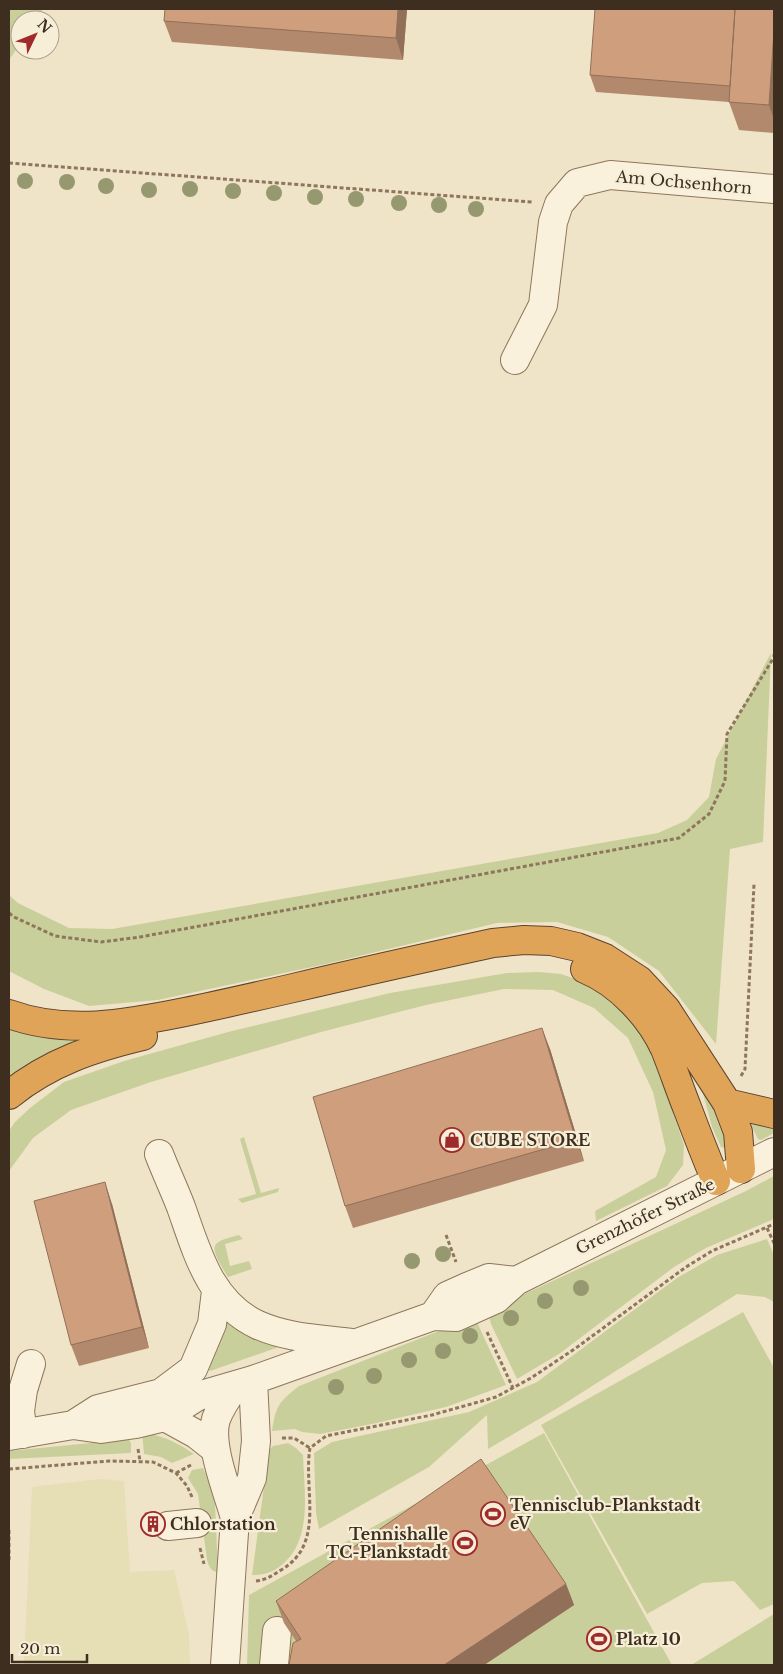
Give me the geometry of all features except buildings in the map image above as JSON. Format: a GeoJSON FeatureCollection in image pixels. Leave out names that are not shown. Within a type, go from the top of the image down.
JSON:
{"type":"FeatureCollection","features":[{"type":"Feature","properties":{"kind":"highway"},"geometry":{"type":"LineString","coordinates":[[9,1014],[26,1020],[52,1025],[104,1026],[210,1007],[493,943],[524,940],[551,941],[577,946],[605,958],[639,980],[666,1009],[727,1103],[738,1132],[741,1169]]}},
{"type":"Feature","properties":{"kind":"highway"},"geometry":{"type":"LineString","coordinates":[[9,1095],[49,1068],[72,1057],[98,1047],[140,1036],[422,971],[484,959],[526,956],[561,960],[592,972],[615,987],[635,1005],[650,1024],[664,1048],[716,1181]]}},
{"type":"Feature","properties":{"kind":"highway"},"geometry":{"type":"LineString","coordinates":[[727,1103],[774,1114]]}},
{"type":"Feature","properties":{"kind":"street","name":"Am Ochsenhorn"},"geometry":{"type":"LineString","coordinates":[[515,360],[544,304],[553,222],[559,204],[577,183],[610,176],[774,189]]}},
{"type":"Feature","properties":{"kind":"street","name":"Grenzhöfer Straße"},"geometry":{"type":"LineString","coordinates":[[16,1435],[73,1425],[101,1429],[136,1424],[163,1405],[245,1382],[433,1316],[456,1317],[496,1299],[516,1281],[774,1152]]}},
{"type":"Feature","properties":{"kind":"street"},"geometry":{"type":"LineString","coordinates":[[159,1154],[181,1206],[202,1266],[216,1291],[238,1313],[257,1325],[288,1335],[358,1343]]}},
{"type":"Feature","properties":{"kind":"street"},"geometry":{"type":"LineString","coordinates":[[215,1449],[163,1405],[194,1369],[212,1324],[216,1291]]}},
{"type":"Feature","properties":{"kind":"street"},"geometry":{"type":"LineString","coordinates":[[16,1435],[22,1390],[31,1364]]}},
{"type":"Feature","properties":{"kind":"street"},"geometry":{"type":"LineString","coordinates":[[235,1518],[252,1478],[256,1442],[245,1382]]}},
{"type":"Feature","properties":{"kind":"street"},"geometry":{"type":"LineString","coordinates":[[225,1665],[235,1518],[215,1449],[216,1421],[224,1401],[245,1382]]}},
{"type":"Feature","properties":{"kind":"street"},"geometry":{"type":"LineString","coordinates":[[168,1526],[197,1523]]}},
{"type":"Feature","properties":{"kind":"street"},"geometry":{"type":"LineString","coordinates":[[274,1665],[277,1631]]}},
{"type":"Feature","properties":{"kind":"path"},"geometry":{"type":"LineString","coordinates":[[9,163],[559,204]]}},
{"type":"Feature","properties":{"kind":"path"},"geometry":{"type":"LineString","coordinates":[[9,912],[14,917],[55,936],[101,942],[140,937],[679,838],[708,814],[725,781],[728,734],[774,654]]}},
{"type":"Feature","properties":{"kind":"path"},"geometry":{"type":"LineString","coordinates":[[727,1103],[745,1069],[754,884]]}},
{"type":"Feature","properties":{"kind":"path"},"geometry":{"type":"LineString","coordinates":[[9,1469],[110,1461],[153,1462],[176,1474],[187,1486],[194,1502],[201,1554],[210,1582],[232,1583],[264,1580],[285,1568],[301,1552],[310,1528],[308,1462],[310,1448],[326,1436],[432,1415],[496,1397],[531,1378],[706,1255],[774,1224]]}},
{"type":"Feature","properties":{"kind":"path"},"geometry":{"type":"LineString","coordinates":[[767,1228],[774,1243]]}},
{"type":"Feature","properties":{"kind":"path"},"geometry":{"type":"LineString","coordinates":[[9,1530],[9,1561]]}},
{"type":"Feature","properties":{"kind":"shaded area"},"geometry":{"type":"Polygon","coordinates":[[[100,1479],[124,1481],[130,1572],[174,1570],[189,1634],[190,1665],[24,1665],[32,1487],[100,1479]]]}},
{"type":"Feature","properties":{"kind":"green space"},"geometry":{"type":"Polygon","coordinates":[[[9,9],[43,9],[10,10],[9,60],[9,9]]]}},
{"type":"Feature","properties":{"kind":"green space"},"geometry":{"type":"Polygon","coordinates":[[[771,653],[763,842],[730,849],[716,1044],[659,971],[608,937],[557,922],[497,923],[326,964],[158,1000],[89,1006],[44,989],[9,971],[9,895],[18,903],[69,928],[112,929],[658,833],[687,820],[709,797],[716,759],[771,653]]]}},
{"type":"Feature","properties":{"kind":"green space"},"geometry":{"type":"Polygon","coordinates":[[[539,972],[561,974],[584,982],[607,995],[640,1030],[655,1059],[684,1145],[683,1165],[667,1186],[596,1221],[595,1211],[656,1177],[666,1150],[653,1092],[628,1038],[594,1008],[553,990],[504,989],[426,1005],[321,1032],[151,1082],[71,1110],[33,1138],[9,1171],[9,1131],[14,1123],[30,1108],[64,1082],[124,1061],[228,1032],[390,993],[507,973],[539,972]]]}},
{"type":"Feature","properties":{"kind":"green space"},"geometry":{"type":"Polygon","coordinates":[[[9,1027],[77,1039],[77,1041],[9,1081],[9,1027]]]}},
{"type":"Feature","properties":{"kind":"green space"},"geometry":{"type":"Polygon","coordinates":[[[704,1088],[726,1130],[728,1144],[725,1148],[721,1147],[712,1127],[702,1090],[704,1088]]]}},
{"type":"Feature","properties":{"kind":"green space"},"geometry":{"type":"Polygon","coordinates":[[[748,1119],[774,1124],[774,1133],[761,1140],[758,1139],[748,1119]]]}},
{"type":"Feature","properties":{"kind":"green space"},"geometry":{"type":"Polygon","coordinates":[[[244,1137],[261,1193],[279,1188],[278,1192],[242,1203],[238,1199],[256,1194],[240,1139],[244,1137]]]}},
{"type":"Feature","properties":{"kind":"green space"},"geometry":{"type":"Polygon","coordinates":[[[774,1176],[774,1219],[706,1248],[674,1267],[559,1354],[517,1379],[491,1324],[488,1311],[746,1191],[774,1176]]]}},
{"type":"Feature","properties":{"kind":"green space"},"geometry":{"type":"Polygon","coordinates":[[[239,1235],[243,1239],[225,1244],[230,1266],[249,1261],[252,1269],[228,1277],[218,1260],[215,1247],[216,1244],[227,1238],[239,1235]]]}},
{"type":"Feature","properties":{"kind":"green space"},"geometry":{"type":"Polygon","coordinates":[[[767,1239],[774,1255],[774,1302],[765,1297],[737,1294],[556,1409],[488,1449],[487,1415],[429,1467],[319,1529],[316,1513],[314,1453],[332,1442],[469,1412],[537,1382],[677,1278],[717,1255],[767,1239]]]}},
{"type":"Feature","properties":{"kind":"green space"},"geometry":{"type":"Polygon","coordinates":[[[743,1312],[774,1368],[774,1604],[760,1610],[734,1581],[702,1583],[647,1614],[541,1425],[743,1312]]]}},
{"type":"Feature","properties":{"kind":"green space"},"geometry":{"type":"Polygon","coordinates":[[[219,1314],[278,1344],[279,1347],[210,1371],[207,1369],[219,1314]]]}},
{"type":"Feature","properties":{"kind":"green space"},"geometry":{"type":"Polygon","coordinates":[[[472,1318],[476,1320],[506,1385],[446,1407],[372,1424],[320,1434],[302,1432],[295,1429],[272,1431],[275,1415],[283,1400],[299,1386],[472,1318]]]}},
{"type":"Feature","properties":{"kind":"green space"},"geometry":{"type":"Polygon","coordinates":[[[142,1432],[170,1440],[194,1454],[172,1463],[161,1457],[144,1454],[142,1432]]]}},
{"type":"Feature","properties":{"kind":"green space","name":"Tennisclub-Plankstadt eV"},"geometry":{"type":"Polygon","coordinates":[[[544,1433],[672,1665],[247,1665],[249,1595],[544,1433]]]}},
{"type":"Feature","properties":{"kind":"green space"},"geometry":{"type":"Polygon","coordinates":[[[126,1435],[131,1443],[131,1453],[9,1459],[9,1451],[121,1440],[126,1435]]]}},
{"type":"Feature","properties":{"kind":"green space"},"geometry":{"type":"Polygon","coordinates":[[[288,1443],[303,1455],[305,1510],[300,1537],[295,1549],[279,1567],[271,1572],[252,1575],[269,1450],[273,1446],[288,1443]]]}},
{"type":"Feature","properties":{"kind":"green space"},"geometry":{"type":"Polygon","coordinates":[[[203,1468],[212,1488],[215,1503],[218,1572],[212,1570],[207,1560],[198,1494],[188,1478],[192,1470],[203,1468]]]}},
{"type":"Feature","properties":{"kind":"green space"},"geometry":{"type":"Polygon","coordinates":[[[774,1614],[774,1665],[691,1665],[774,1614]]]}},
{"type":"Feature","properties":{"kind":"place","name":"CUBE STORE"},"geometry":{"type":"Point","coordinates":[452,1140]}},
{"type":"Feature","properties":{"kind":"place","name":"Tennisclub-Plankstadt eV"},"geometry":{"type":"Point","coordinates":[493,1514]}},
{"type":"Feature","properties":{"kind":"place","name":"Chlorstation"},"geometry":{"type":"Point","coordinates":[153,1524]}},
{"type":"Feature","properties":{"kind":"place","name":"Tennishalle TC-Plankstadt"},"geometry":{"type":"Point","coordinates":[465,1543]}},
{"type":"Feature","properties":{"kind":"place","name":"Platz 10"},"geometry":{"type":"Point","coordinates":[599,1639]}}]}
